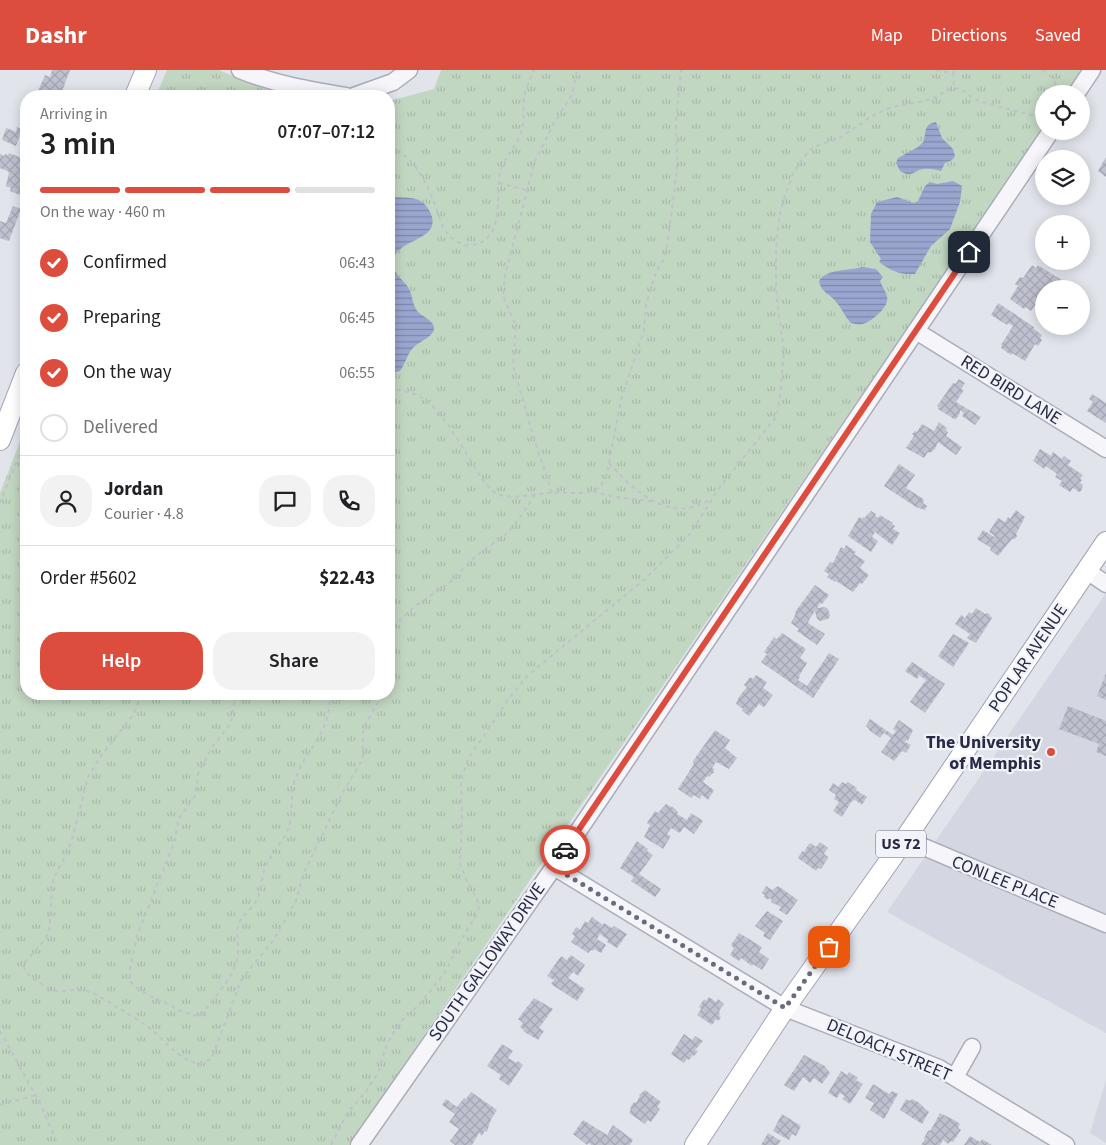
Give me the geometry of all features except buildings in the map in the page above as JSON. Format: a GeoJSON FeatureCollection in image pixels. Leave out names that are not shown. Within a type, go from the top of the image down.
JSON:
{"type":"FeatureCollection","features":[{"type":"Feature","properties":{"kind":"main road"},"geometry":{"type":"LineString","coordinates":[[138,90],[146,70]]}},
{"type":"Feature","properties":{"kind":"main road"},"geometry":{"type":"LineString","coordinates":[[0,440],[20,388]]}},
{"type":"Feature","properties":{"kind":"main road","name":"POPLAR AVENUE"},"geometry":{"type":"LineString","coordinates":[[695,1145],[785,1008],[905,839],[1106,542]]}},
{"type":"Feature","properties":{"kind":"street"},"geometry":{"type":"LineString","coordinates":[[240,70],[259,78],[309,90]]}},
{"type":"Feature","properties":{"kind":"street"},"geometry":{"type":"LineString","coordinates":[[371,90],[393,82],[409,70]]}},
{"type":"Feature","properties":{"kind":"street"},"geometry":{"type":"LineString","coordinates":[[1082,85],[1092,70]]}},
{"type":"Feature","properties":{"kind":"street","name":"SOUTH GALLOWAY DRIVE"},"geometry":{"type":"LineString","coordinates":[[359,1145],[554,867],[1045,140]]}},
{"type":"Feature","properties":{"kind":"street","name":"RED BIRD LANE"},"geometry":{"type":"LineString","coordinates":[[916,331],[1106,449]]}},
{"type":"Feature","properties":{"kind":"street"},"geometry":{"type":"LineString","coordinates":[[1087,571],[1106,584]]}},
{"type":"Feature","properties":{"kind":"street","name":"CONLEE PLACE"},"geometry":{"type":"LineString","coordinates":[[905,839],[1106,924]]}},
{"type":"Feature","properties":{"kind":"street","name":"DELOACH STREET"},"geometry":{"type":"LineString","coordinates":[[554,867],[785,1008],[939,1068],[1066,1145]]}},
{"type":"Feature","properties":{"kind":"street"},"geometry":{"type":"LineString","coordinates":[[955,1077],[972,1047]]}},
{"type":"Feature","properties":{"kind":"path"},"geometry":{"type":"LineString","coordinates":[[395,150],[413,164],[424,179],[446,232],[462,244],[471,246],[481,243],[489,238],[493,230],[498,210],[499,183],[503,162],[522,132],[524,99],[534,70]]}},
{"type":"Feature","properties":{"kind":"path"},"geometry":{"type":"LineString","coordinates":[[552,492],[514,371],[516,326],[504,296],[505,275],[535,161],[554,123],[572,95],[577,70]]}},
{"type":"Feature","properties":{"kind":"path"},"geometry":{"type":"LineString","coordinates":[[395,390],[419,396],[430,403],[446,422],[474,468],[492,491],[500,495],[535,495],[552,492],[596,490],[601,486],[607,474],[614,427],[621,400],[640,348],[646,305],[656,272],[663,260],[667,247],[677,170],[676,120],[681,70]]}},
{"type":"Feature","properties":{"kind":"path"},"geometry":{"type":"LineString","coordinates":[[936,70],[953,73]]}},
{"type":"Feature","properties":{"kind":"path"},"geometry":{"type":"LineString","coordinates":[[954,88],[953,73],[956,70]]}},
{"type":"Feature","properties":{"kind":"path"},"geometry":{"type":"LineString","coordinates":[[1043,70],[1051,76],[1056,85]]}},
{"type":"Feature","properties":{"kind":"path"},"geometry":{"type":"LineString","coordinates":[[331,1145],[348,1112],[365,1093],[378,1073],[386,1046],[393,1033],[401,1021],[419,1005],[446,971],[458,945],[477,914],[479,907],[460,864],[461,781],[468,758],[510,697],[527,676],[646,578],[689,535],[711,500],[774,420],[778,410],[784,351],[778,309],[776,251],[779,218],[793,174],[801,161],[811,149],[838,139],[872,116],[889,108],[932,99],[954,88],[960,89],[974,99],[983,102],[1035,115]]}},
{"type":"Feature","properties":{"kind":"path"},"geometry":{"type":"LineString","coordinates":[[499,183],[526,190]]}},
{"type":"Feature","properties":{"kind":"path"},"geometry":{"type":"LineString","coordinates":[[0,503],[20,452]]}},
{"type":"Feature","properties":{"kind":"path"},"geometry":{"type":"LineString","coordinates":[[609,463],[636,488],[656,502],[670,507],[688,508],[711,500]]}},
{"type":"Feature","properties":{"kind":"path"},"geometry":{"type":"LineString","coordinates":[[591,490],[610,497],[656,502]]}},
{"type":"Feature","properties":{"kind":"path"},"geometry":{"type":"LineString","coordinates":[[395,625],[415,606],[449,583],[476,556],[505,535],[516,523],[535,495]]}},
{"type":"Feature","properties":{"kind":"path"},"geometry":{"type":"LineString","coordinates":[[139,700],[134,714],[101,756],[88,777],[73,836],[53,879],[50,932],[24,963],[24,968],[30,976],[52,990],[75,989],[91,993],[150,1028],[174,1052],[186,1059],[204,1064],[213,1055],[242,980],[272,942],[293,907],[310,858],[343,792],[361,762],[365,725],[380,700]]}},
{"type":"Feature","properties":{"kind":"path"},"geometry":{"type":"LineString","coordinates":[[235,700],[231,722],[213,746],[203,764],[198,774],[195,796],[178,820],[175,840],[150,907],[138,931],[130,969],[130,981],[139,990],[180,1011],[198,1016],[202,1015],[236,964],[240,921],[257,900],[265,868],[287,830],[290,820],[292,788],[302,764],[325,727],[328,719],[330,700]]}},
{"type":"Feature","properties":{"kind":"path"},"geometry":{"type":"LineString","coordinates":[[0,1031],[36,1095],[58,1145]]}},
{"type":"Feature","properties":{"kind":"path"},"geometry":{"type":"LineString","coordinates":[[0,1105],[36,1095]]}},
{"type":"Feature","properties":{"kind":"shaded area","name":"The University of Memphis"},"geometry":{"type":"Polygon","coordinates":[[[1106,593],[1106,1033],[887,912],[1106,593]]]}},
{"type":"Feature","properties":{"kind":"shaded area"},"geometry":{"type":"Polygon","coordinates":[[[1106,1080],[1106,1143],[1090,1133],[1106,1080]]]}},
{"type":"Feature","properties":{"kind":"green space"},"geometry":{"type":"Polygon","coordinates":[[[167,70],[219,70],[267,90],[159,90],[167,70]]]}},
{"type":"Feature","properties":{"kind":"green space"},"geometry":{"type":"Polygon","coordinates":[[[441,70],[1083,70],[1073,85],[1035,85],[1036,140],[349,1145],[0,1145],[0,493],[20,441],[20,700],[395,700],[395,99],[434,89],[441,70]]]}},
{"type":"Feature","properties":{"kind":"water"},"geometry":{"type":"Polygon","coordinates":[[[936,122],[942,138],[953,149],[955,156],[952,160],[945,163],[941,171],[926,169],[908,174],[900,171],[896,163],[898,158],[918,147],[924,141],[927,126],[936,122]]]}},
{"type":"Feature","properties":{"kind":"water"},"geometry":{"type":"Polygon","coordinates":[[[953,181],[962,186],[960,202],[950,229],[931,246],[915,274],[896,272],[879,262],[881,259],[870,242],[871,214],[877,202],[897,197],[914,203],[918,201],[925,186],[930,182],[937,184],[953,181]]]}},
{"type":"Feature","properties":{"kind":"water"},"geometry":{"type":"Polygon","coordinates":[[[395,197],[420,200],[430,212],[433,222],[430,229],[424,235],[400,249],[395,256],[395,197]]]}},
{"type":"Feature","properties":{"kind":"water"},"geometry":{"type":"Polygon","coordinates":[[[862,267],[876,269],[883,277],[880,281],[887,299],[884,308],[878,315],[867,323],[859,324],[851,323],[835,300],[824,291],[819,281],[827,274],[833,272],[862,267]]]}},
{"type":"Feature","properties":{"kind":"water"},"geometry":{"type":"Polygon","coordinates":[[[395,270],[410,290],[416,309],[430,321],[434,328],[430,336],[412,349],[400,371],[395,372],[395,270]]]}},
{"type":"Feature","properties":{"kind":"way so far"},"geometry":{"type":"LineString","coordinates":[[565,850],[554,867],[785,1008],[829,947]]}},
{"type":"Feature","properties":{"kind":"place","name":"The University of Memphis"},"geometry":{"type":"Point","coordinates":[1051,752]}},
{"type":"Feature","properties":{"kind":"route"},"geometry":{"type":"LineString","coordinates":[[565,850],[969,252]]}}]}
